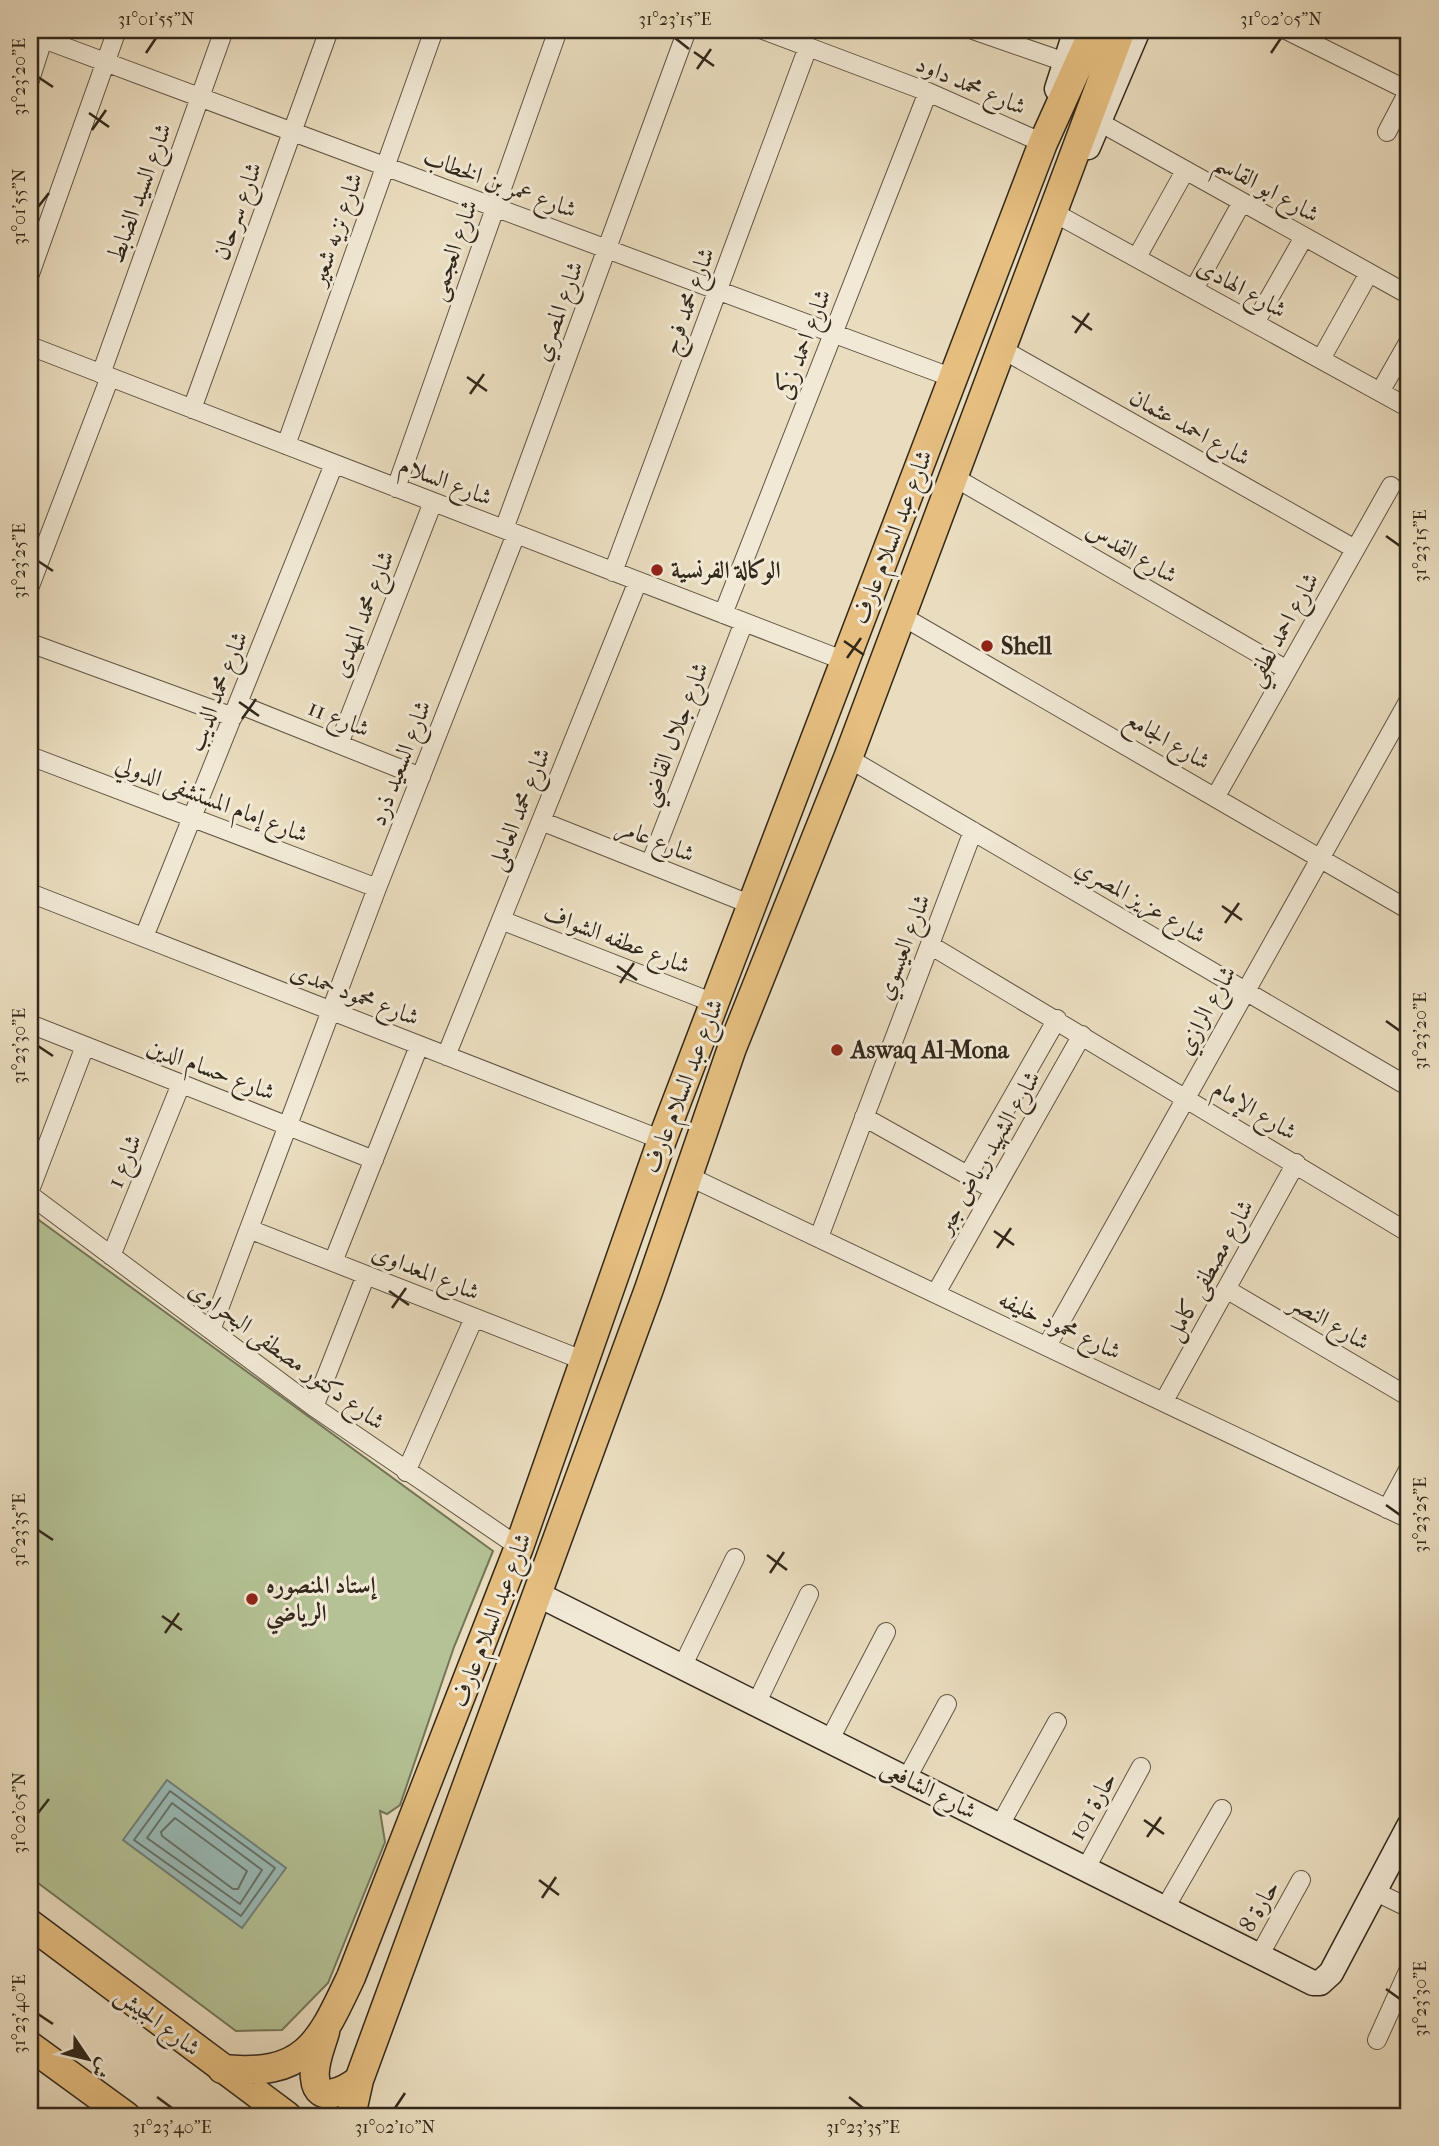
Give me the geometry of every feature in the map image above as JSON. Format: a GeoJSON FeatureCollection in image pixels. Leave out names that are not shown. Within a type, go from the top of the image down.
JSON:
{"type":"FeatureCollection","features":[{"type":"Feature","properties":{"kind":"main road"},"geometry":{"type":"LineString","coordinates":[[1043,142],[1094,30]]}},
{"type":"Feature","properties":{"kind":"main road"},"geometry":{"type":"LineString","coordinates":[[1055,201],[1121,30]]}},
{"type":"Feature","properties":{"kind":"main road","name":"شارع عبد السلام عارف"},"geometry":{"type":"LineString","coordinates":[[222,2069],[275,2070],[296,2060],[325,2029],[363,1948],[519,1547],[662,1140],[1043,142]]}},
{"type":"Feature","properties":{"kind":"main road","name":"شارع عبد السلام عارف"},"geometry":{"type":"LineString","coordinates":[[351,2116],[359,2080],[537,1594],[732,1048],[848,758],[1055,201]]}},
{"type":"Feature","properties":{"kind":"main road","name":"شارع الجيش"},"geometry":{"type":"LineString","coordinates":[[33,1929],[287,2116]]}},
{"type":"Feature","properties":{"kind":"main road"},"geometry":{"type":"LineString","coordinates":[[30,2025],[60,2069]]}},
{"type":"Feature","properties":{"kind":"main road"},"geometry":{"type":"LineString","coordinates":[[325,2029],[315,2070],[314,2080],[319,2088],[327,2094],[337,2095],[359,2080]]}},
{"type":"Feature","properties":{"kind":"main road"},"geometry":{"type":"LineString","coordinates":[[30,2046],[126,2116]]}},
{"type":"Feature","properties":{"kind":"street"},"geometry":{"type":"LineString","coordinates":[[30,274],[117,30]]}},
{"type":"Feature","properties":{"kind":"street","name":"شارع السيد الضابط"},"geometry":{"type":"LineString","coordinates":[[30,586],[224,30]]}},
{"type":"Feature","properties":{"kind":"street","name":"شارع سرحان"},"geometry":{"type":"LineString","coordinates":[[192,409],[330,30]]}},
{"type":"Feature","properties":{"kind":"street","name":"شارع نزيه شعير"},"geometry":{"type":"LineString","coordinates":[[286,445],[434,30]]}},
{"type":"Feature","properties":{"kind":"street","name":"شارع العجمى"},"geometry":{"type":"LineString","coordinates":[[396,488],[558,30]]}},
{"type":"Feature","properties":{"kind":"street","name":"شارع المصري"},"geometry":{"type":"LineString","coordinates":[[510,532],[607,249],[687,30]]}},
{"type":"Feature","properties":{"kind":"street","name":"شارع محمد داود"},"geometry":{"type":"LineString","coordinates":[[763,30],[806,40],[1043,142]]}},
{"type":"Feature","properties":{"kind":"street"},"geometry":{"type":"LineString","coordinates":[[974,30],[1065,62]]}},
{"type":"Feature","properties":{"kind":"street","name":"شارع عبد السلام عارف"},"geometry":{"type":"LineString","coordinates":[[1043,142],[1076,30]]}},
{"type":"Feature","properties":{"kind":"street","name":"شارع عبد السلام عارف"},"geometry":{"type":"LineString","coordinates":[[1055,201],[1101,123],[1138,30]]}},
{"type":"Feature","properties":{"kind":"street"},"geometry":{"type":"LineString","coordinates":[[1286,30],[1409,90],[1387,132]]}},
{"type":"Feature","properties":{"kind":"street"},"geometry":{"type":"LineString","coordinates":[[30,80],[40,34]]}},
{"type":"Feature","properties":{"kind":"street","name":"شارع عمر بن الخطاب"},"geometry":{"type":"LineString","coordinates":[[40,34],[105,62],[953,378]]}},
{"type":"Feature","properties":{"kind":"street","name":"شارع محمد فرج"},"geometry":{"type":"LineString","coordinates":[[613,572],[718,290],[806,40]]}},
{"type":"Feature","properties":{"kind":"street","name":"شارع احمد زكى"},"geometry":{"type":"LineString","coordinates":[[723,614],[928,92]]}},
{"type":"Feature","properties":{"kind":"street","name":"شارع ابو القاسم"},"geometry":{"type":"LineString","coordinates":[[1101,123],[1409,295]]}},
{"type":"Feature","properties":{"kind":"street"},"geometry":{"type":"LineString","coordinates":[[1137,257],[1185,171]]}},
{"type":"Feature","properties":{"kind":"street","name":"شارع الهادى"},"geometry":{"type":"LineString","coordinates":[[1055,201],[1137,257],[1409,408]]}},
{"type":"Feature","properties":{"kind":"street"},"geometry":{"type":"LineString","coordinates":[[1194,289],[1242,202]]}},
{"type":"Feature","properties":{"kind":"street"},"geometry":{"type":"LineString","coordinates":[[1255,323],[1304,237]]}},
{"type":"Feature","properties":{"kind":"street"},"geometry":{"type":"LineString","coordinates":[[1321,359],[1369,273]]}},
{"type":"Feature","properties":{"kind":"street"},"geometry":{"type":"LineString","coordinates":[[1380,392],[1409,341]]}},
{"type":"Feature","properties":{"kind":"street","name":"شارع السلام"},"geometry":{"type":"LineString","coordinates":[[30,346],[845,661]]}},
{"type":"Feature","properties":{"kind":"street","name":"شارع احمد عثمان"},"geometry":{"type":"LineString","coordinates":[[1000,348],[1355,549]]}},
{"type":"Feature","properties":{"kind":"street","name":"شارع محمد الديب"},"geometry":{"type":"LineString","coordinates":[[144,937],[334,464]]}},
{"type":"Feature","properties":{"kind":"street","name":"شارع القدس"},"geometry":{"type":"LineString","coordinates":[[952,476],[1287,670]]}},
{"type":"Feature","properties":{"kind":"street","name":"شارع احمد لطفي"},"geometry":{"type":"LineString","coordinates":[[1216,796],[1391,486]]}},
{"type":"Feature","properties":{"kind":"street","name":"شارع محمد المهدى"},"geometry":{"type":"LineString","coordinates":[[340,744],[433,502]]}},
{"type":"Feature","properties":{"kind":"street","name":"شارع السعيد ذرد"},"geometry":{"type":"LineString","coordinates":[[211,1330],[421,777],[510,532]]}},
{"type":"Feature","properties":{"kind":"street","name":"شارع محمد العاملى"},"geometry":{"type":"LineString","coordinates":[[446,1056],[638,581]]}},
{"type":"Feature","properties":{"kind":"street","name":"شارع الجامع"},"geometry":{"type":"LineString","coordinates":[[900,615],[1409,910]]}},
{"type":"Feature","properties":{"kind":"street","name":"شارع جلال القاضي"},"geometry":{"type":"LineString","coordinates":[[650,864],[744,622]]}},
{"type":"Feature","properties":{"kind":"street","name":"شارع 11"},"geometry":{"type":"LineString","coordinates":[[30,643],[340,744],[421,777]]}},
{"type":"Feature","properties":{"kind":"street","name":"شارع الرازي"},"geometry":{"type":"LineString","coordinates":[[1047,1346],[1409,700]]}},
{"type":"Feature","properties":{"kind":"street","name":"شارع إمام المستشفى الدولي"},"geometry":{"type":"LineString","coordinates":[[30,756],[377,888]]}},
{"type":"Feature","properties":{"kind":"street","name":"شارع عزيز المصري"},"geometry":{"type":"LineString","coordinates":[[848,758],[1409,1087]]}},
{"type":"Feature","properties":{"kind":"street","name":"شارع عامر"},"geometry":{"type":"LineString","coordinates":[[541,821],[752,905]]}},
{"type":"Feature","properties":{"kind":"street","name":"شارع العيسوي"},"geometry":{"type":"LineString","coordinates":[[819,1237],[973,831]]}},
{"type":"Feature","properties":{"kind":"street","name":"شارع محمود حمدى"},"geometry":{"type":"LineString","coordinates":[[30,893],[662,1140]]}},
{"type":"Feature","properties":{"kind":"street","name":"شارع عطفه الشواف"},"geometry":{"type":"LineString","coordinates":[[501,920],[714,1003]]}},
{"type":"Feature","properties":{"kind":"street","name":"شارع الإمام"},"geometry":{"type":"LineString","coordinates":[[930,944],[1186,1096],[1409,1233]]}},
{"type":"Feature","properties":{"kind":"street","name":"شارع الشهيد رياض جبر"},"geometry":{"type":"LineString","coordinates":[[968,1175],[1057,1019]]}},
{"type":"Feature","properties":{"kind":"street","name":"شارع حسام الدين"},"geometry":{"type":"LineString","coordinates":[[30,1024],[374,1160]]}},
{"type":"Feature","properties":{"kind":"street","name":"شارع الشهيد رياض جبر"},"geometry":{"type":"LineString","coordinates":[[936,1293],[1082,1035]]}},
{"type":"Feature","properties":{"kind":"street"},"geometry":{"type":"LineString","coordinates":[[30,1193],[85,1046]]}},
{"type":"Feature","properties":{"kind":"street"},"geometry":{"type":"LineString","coordinates":[[333,1262],[419,1046]]}},
{"type":"Feature","properties":{"kind":"street","name":"شارع 1"},"geometry":{"type":"LineString","coordinates":[[111,1256],[181,1084]]}},
{"type":"Feature","properties":{"kind":"street"},"geometry":{"type":"LineString","coordinates":[[864,1117],[994,1190]]}},
{"type":"Feature","properties":{"kind":"street","name":"شارع مصطفى كامل"},"geometry":{"type":"LineString","coordinates":[[1164,1401],[1296,1163]]}},
{"type":"Feature","properties":{"kind":"street","name":"شارع محمود خليفه"},"geometry":{"type":"LineString","coordinates":[[688,1176],[1409,1519]]}},
{"type":"Feature","properties":{"kind":"street","name":"شارع دكتور مصطفى البحراوى"},"geometry":{"type":"LineString","coordinates":[[30,1193],[314,1407],[519,1547]]}},
{"type":"Feature","properties":{"kind":"street","name":"شارع المعداوى"},"geometry":{"type":"LineString","coordinates":[[249,1229],[585,1361]]}},
{"type":"Feature","properties":{"kind":"street"},"geometry":{"type":"LineString","coordinates":[[314,1407],[366,1275]]}},
{"type":"Feature","properties":{"kind":"street","name":"شارع النصر"},"geometry":{"type":"LineString","coordinates":[[1226,1289],[1409,1397]]}},
{"type":"Feature","properties":{"kind":"street"},"geometry":{"type":"LineString","coordinates":[[406,1472],[474,1318]]}},
{"type":"Feature","properties":{"kind":"street"},"geometry":{"type":"LineString","coordinates":[[1387,1509],[1409,1468]]}},
{"type":"Feature","properties":{"kind":"street"},"geometry":{"type":"LineString","coordinates":[[683,1665],[735,1559]]}},
{"type":"Feature","properties":{"kind":"street","name":"شارع الشافعى"},"geometry":{"type":"LineString","coordinates":[[537,1594],[1313,1983],[1320,1983],[1331,1973],[1374,1891]]}},
{"type":"Feature","properties":{"kind":"street"},"geometry":{"type":"LineString","coordinates":[[757,1702],[809,1594]]}},
{"type":"Feature","properties":{"kind":"street"},"geometry":{"type":"LineString","coordinates":[[830,1739],[886,1632]]}},
{"type":"Feature","properties":{"kind":"street"},"geometry":{"type":"LineString","coordinates":[[907,1778],[947,1704]]}},
{"type":"Feature","properties":{"kind":"street"},"geometry":{"type":"LineString","coordinates":[[1000,1825],[1056,1722]]}},
{"type":"Feature","properties":{"kind":"street","name":"حارة 101"},"geometry":{"type":"LineString","coordinates":[[1086,1868],[1141,1768]]}},
{"type":"Feature","properties":{"kind":"street"},"geometry":{"type":"LineString","coordinates":[[1165,1908],[1222,1809]]}},
{"type":"Feature","properties":{"kind":"street"},"geometry":{"type":"LineString","coordinates":[[1409,1826],[1374,1891],[1409,1908]]}},
{"type":"Feature","properties":{"kind":"street","name":"حارة 8"},"geometry":{"type":"LineString","coordinates":[[1259,1956],[1301,1880]]}},
{"type":"Feature","properties":{"kind":"street"},"geometry":{"type":"LineString","coordinates":[[1377,2040],[1409,1969]]}},
{"type":"Feature","properties":{"kind":"green space","name":"إستاد المنصوره الرياضي"},"geometry":{"type":"Polygon","coordinates":[[[30,1205],[35,1209],[32,1215],[493,1551],[454,1647],[400,1805],[387,1814],[380,1811],[385,1842],[328,1983],[282,2030],[236,2031],[30,1877],[30,1205]]]}},
{"type":"Feature","properties":{"kind":"water"},"geometry":{"type":"Polygon","coordinates":[[[167,1780],[286,1868],[242,1928],[123,1840],[167,1780]]]}},
{"type":"Feature","properties":{"kind":"place","name":"الوكالة الفرنسية"},"geometry":{"type":"Point","coordinates":[657,570]}},
{"type":"Feature","properties":{"kind":"place","name":"Shell"},"geometry":{"type":"Point","coordinates":[987,646]}},
{"type":"Feature","properties":{"kind":"place","name":"Aswaq Al-Mona"},"geometry":{"type":"Point","coordinates":[837,1050]}},
{"type":"Feature","properties":{"kind":"place","name":"إستاد المنصوره الرياضي"},"geometry":{"type":"Point","coordinates":[252,1599]}}]}
